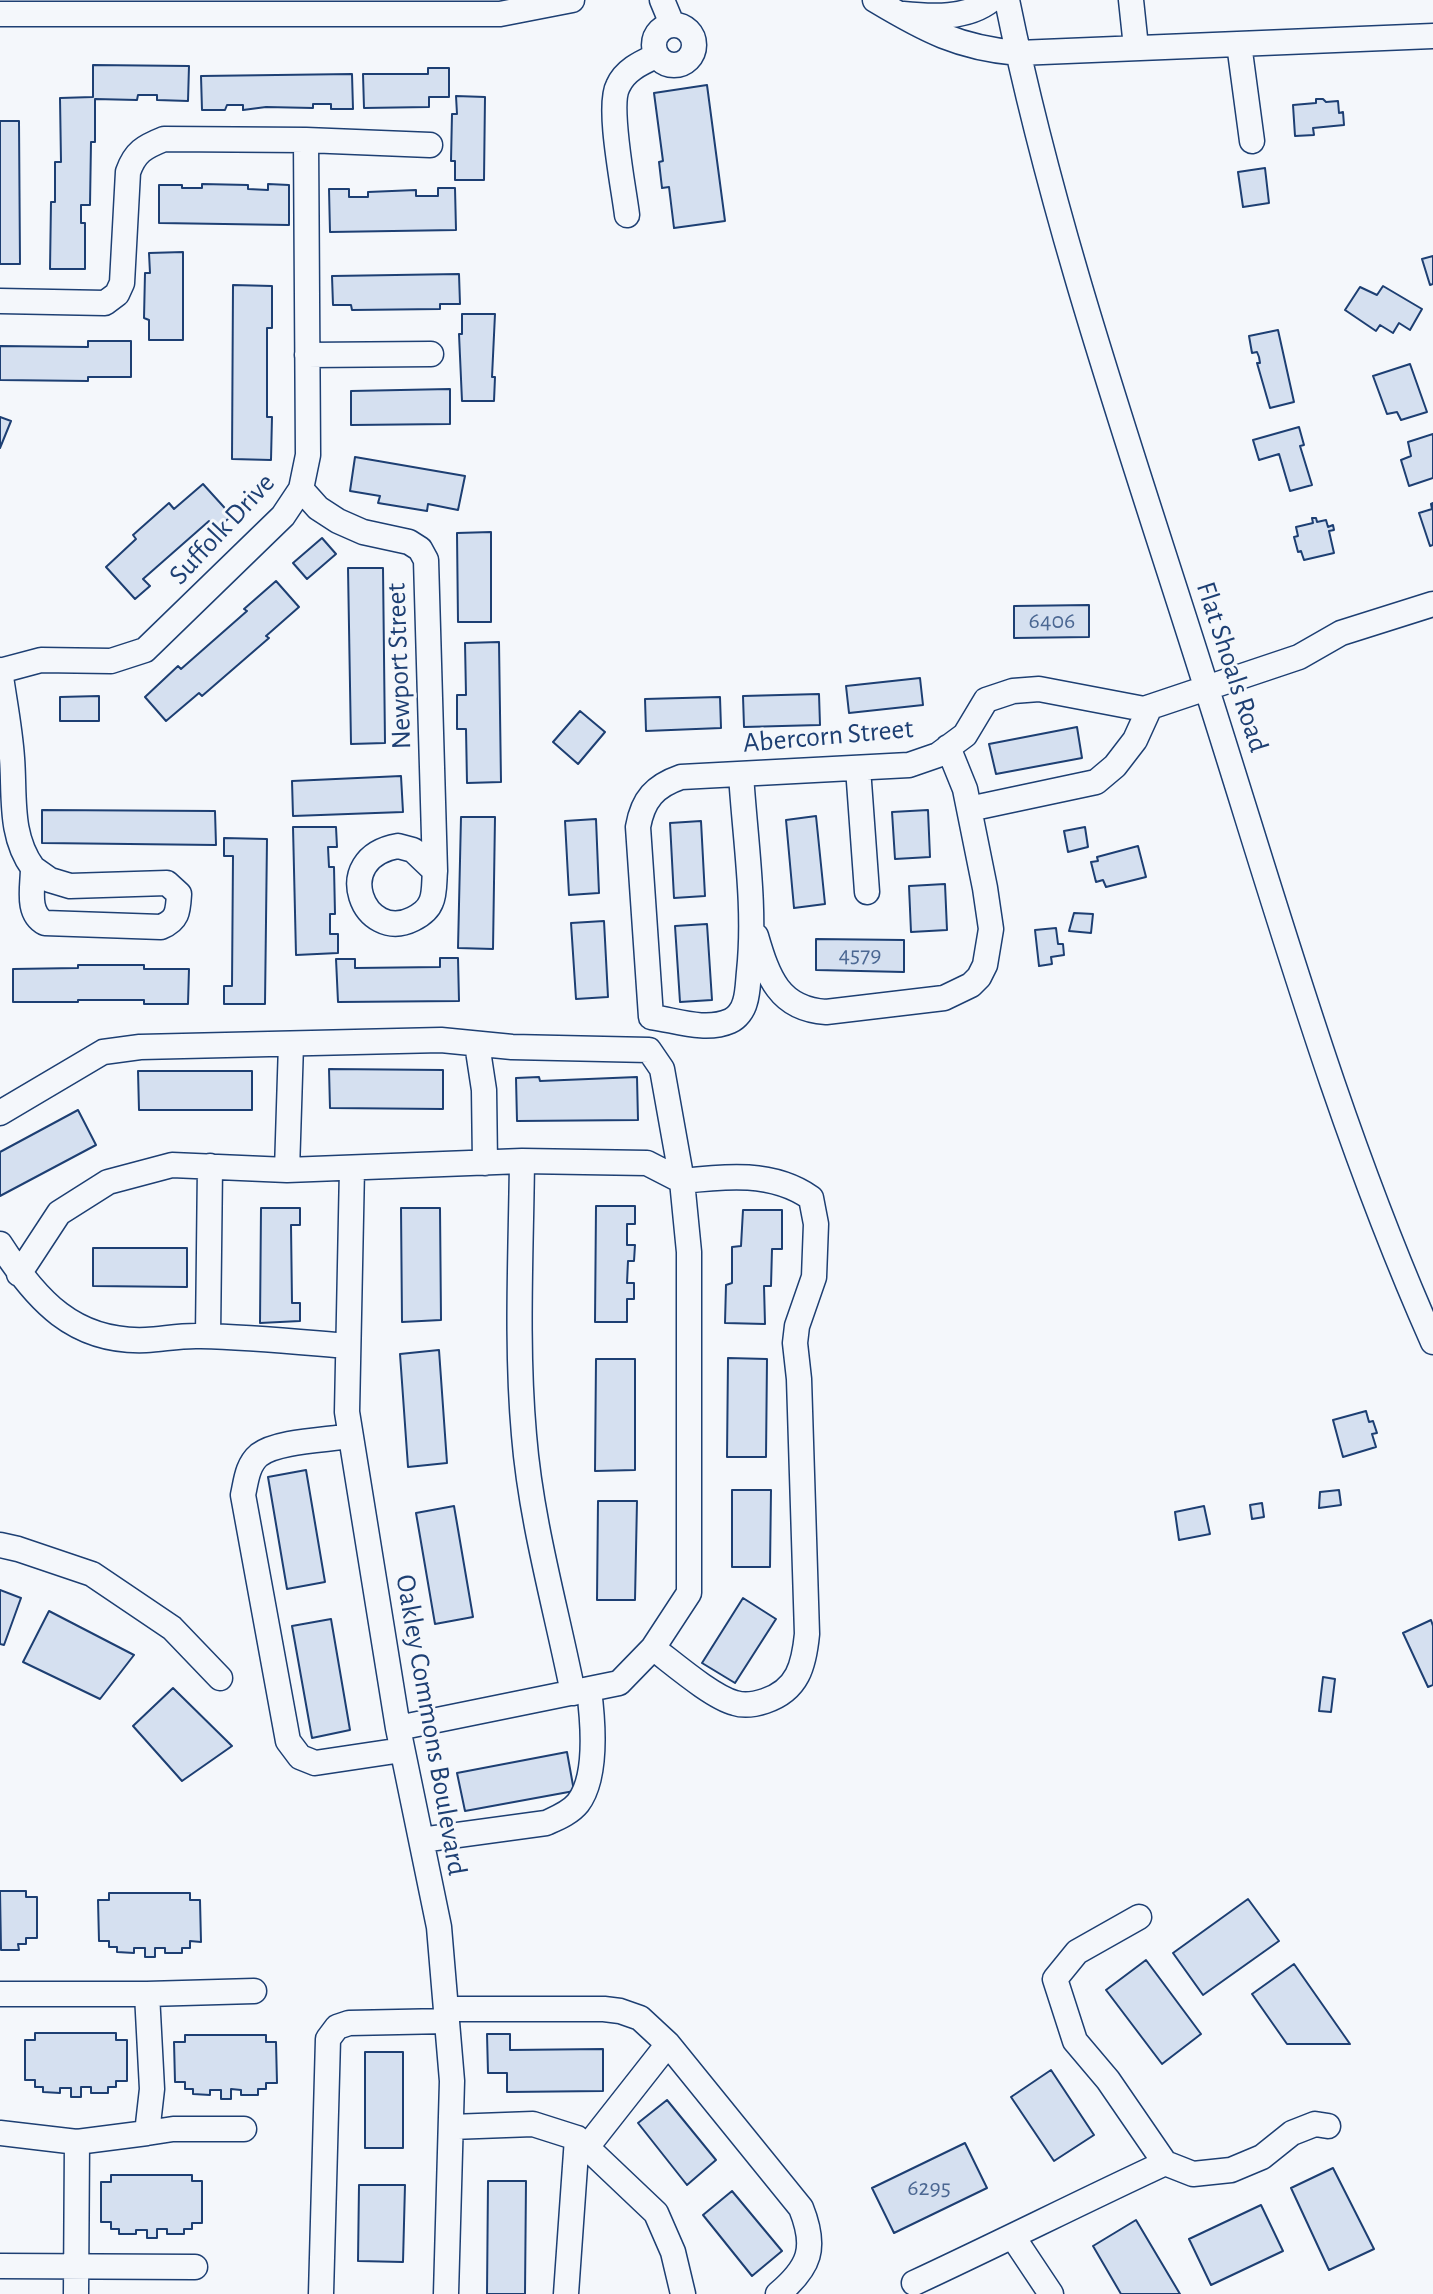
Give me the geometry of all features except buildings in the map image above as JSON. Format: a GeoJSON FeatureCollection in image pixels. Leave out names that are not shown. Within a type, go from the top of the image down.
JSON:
{"type":"FeatureCollection","features":[{"type":"Feature","properties":{"kind":"street"},"geometry":{"type":"LineString","coordinates":[[0,14],[500,14],[572,0]]}},
{"type":"Feature","properties":{"kind":"street"},"geometry":{"type":"LineString","coordinates":[[662,0],[672,24]]}},
{"type":"Feature","properties":{"kind":"street"},"geometry":{"type":"LineString","coordinates":[[875,0],[954,42],[1018,53],[1433,36]]}},
{"type":"Feature","properties":{"kind":"street"},"geometry":{"type":"LineString","coordinates":[[897,13],[926,16],[961,13],[991,0]]}},
{"type":"Feature","properties":{"kind":"street","name":"Flat Shoals Road"},"geometry":{"type":"LineString","coordinates":[[1007,0],[1063,232],[1207,689],[1322,1051],[1378,1207],[1433,1342]]}},
{"type":"Feature","properties":{"kind":"street"},"geometry":{"type":"LineString","coordinates":[[1129,0],[1136,47]]}},
{"type":"Feature","properties":{"kind":"street"},"geometry":{"type":"LineString","coordinates":[[678,25],[694,38],[694,52],[686,62],[673,66],[656,56],[655,36],[665,26],[678,25]]}},
{"type":"Feature","properties":{"kind":"street"},"geometry":{"type":"LineString","coordinates":[[1239,44],[1252,141]]}},
{"type":"Feature","properties":{"kind":"street"},"geometry":{"type":"LineString","coordinates":[[627,215],[614,108],[615,89],[623,76],[656,56]]}},
{"type":"Feature","properties":{"kind":"street"},"geometry":{"type":"LineString","coordinates":[[0,301],[105,303],[117,294],[122,283],[128,172],[142,148],[164,139],[430,145]]}},
{"type":"Feature","properties":{"kind":"street","name":"Suffolk Drive"},"geometry":{"type":"LineString","coordinates":[[0,670],[41,660],[111,661],[145,650],[283,516],[301,489],[308,455],[306,140]]}},
{"type":"Feature","properties":{"kind":"street"},"geometry":{"type":"LineString","coordinates":[[307,355],[431,354]]}},
{"type":"Feature","properties":{"kind":"street","name":"Newport Street"},"geometry":{"type":"LineString","coordinates":[[301,489],[318,508],[338,521],[363,532],[409,542],[420,549],[426,560],[435,871]]}},
{"type":"Feature","properties":{"kind":"street","name":"Abercorn Street"},"geometry":{"type":"LineString","coordinates":[[751,919],[746,1002],[739,1014],[718,1024],[685,1024],[651,1017],[638,827],[641,810],[649,795],[663,783],[681,777],[909,765],[938,755],[965,735],[986,700],[1013,691],[1039,689],[1144,709],[1299,657],[1341,633],[1433,604]]}},
{"type":"Feature","properties":{"kind":"street"},"geometry":{"type":"LineString","coordinates":[[0,670],[12,756],[7,808],[23,854],[33,868],[50,880],[70,886],[167,883],[179,894],[177,915],[171,923],[161,927],[45,923],[38,920],[32,911],[33,868]]}},
{"type":"Feature","properties":{"kind":"street"},"geometry":{"type":"LineString","coordinates":[[969,809],[1096,782],[1115,766],[1135,740],[1150,707]]}},
{"type":"Feature","properties":{"kind":"street"},"geometry":{"type":"LineString","coordinates":[[741,774],[751,919],[773,982],[794,1005],[809,1011],[891,1005],[944,998],[979,977],[985,965],[990,937],[985,888],[965,789],[948,747]]}},
{"type":"Feature","properties":{"kind":"street"},"geometry":{"type":"LineString","coordinates":[[858,768],[867,892]]}},
{"type":"Feature","properties":{"kind":"street"},"geometry":{"type":"LineString","coordinates":[[0,1113],[103,1052],[140,1047],[441,1040],[512,1047],[649,1050],[662,1069],[682,1181],[689,1252],[689,1593],[653,1648],[619,1683],[315,1763],[300,1757],[288,1741],[243,1495],[248,1471],[258,1456],[274,1448],[350,1436]]}},
{"type":"Feature","properties":{"kind":"street"},"geometry":{"type":"LineString","coordinates":[[287,1170],[291,1044]]}},
{"type":"Feature","properties":{"kind":"street"},"geometry":{"type":"LineString","coordinates":[[477,1044],[484,1090],[485,1163]]}},
{"type":"Feature","properties":{"kind":"street"},"geometry":{"type":"LineString","coordinates":[[421,1840],[546,1823],[563,1815],[579,1802],[593,1751],[594,1730],[545,1564],[524,1437],[520,1367],[522,1161]]}},
{"type":"Feature","properties":{"kind":"street"},"geometry":{"type":"LineString","coordinates":[[19,1274],[59,1213],[108,1182],[172,1165],[287,1170],[522,1161],[647,1163],[682,1181],[733,1175],[798,1188],[811,1198],[816,1224],[814,1277],[797,1326],[795,1343],[799,1379],[807,1634],[804,1660],[795,1681],[779,1696],[756,1704],[735,1703],[718,1695],[653,1648]]}},
{"type":"Feature","properties":{"kind":"street"},"geometry":{"type":"LineString","coordinates":[[208,1336],[210,1166]]}},
{"type":"Feature","properties":{"kind":"street","name":"Oakley Commons Boulevard"},"geometry":{"type":"LineString","coordinates":[[352,1168],[347,1412],[400,1739],[439,1927],[452,2081],[446,2294]]}},
{"type":"Feature","properties":{"kind":"street"},"geometry":{"type":"LineString","coordinates":[[0,1244],[19,1274],[48,1305],[87,1332],[110,1338],[145,1340],[181,1335],[348,1346]]}},
{"type":"Feature","properties":{"kind":"street"},"geometry":{"type":"LineString","coordinates":[[0,1545],[92,1574],[172,1628],[220,1678]]}},
{"type":"Feature","properties":{"kind":"street"},"geometry":{"type":"LineString","coordinates":[[1139,1917],[1077,1952],[1055,1979],[1075,2041],[1108,2080],[1165,2163],[1193,2174],[1231,2170],[1262,2157],[1292,2133],[1315,2124],[1328,2126]]}},
{"type":"Feature","properties":{"kind":"street"},"geometry":{"type":"LineString","coordinates":[[0,1994],[254,1991]]}},
{"type":"Feature","properties":{"kind":"street"},"geometry":{"type":"LineString","coordinates":[[147,1994],[152,2089],[147,2133]]}},
{"type":"Feature","properties":{"kind":"street"},"geometry":{"type":"LineString","coordinates":[[321,2294],[328,2039],[337,2027],[349,2023],[446,2015],[620,2011],[640,2018],[668,2044],[801,2208],[807,2223],[809,2243],[806,2262],[800,2276],[778,2294]]}},
{"type":"Feature","properties":{"kind":"street"},"geometry":{"type":"LineString","coordinates":[[566,2294],[582,2142],[668,2044]]}},
{"type":"Feature","properties":{"kind":"street"},"geometry":{"type":"LineString","coordinates":[[451,2127],[533,2124],[582,2142],[656,2213],[688,2293]]}},
{"type":"Feature","properties":{"kind":"street"},"geometry":{"type":"LineString","coordinates":[[0,2133],[77,2142],[173,2129],[244,2129]]}},
{"type":"Feature","properties":{"kind":"street"},"geometry":{"type":"LineString","coordinates":[[76,2294],[77,2142]]}},
{"type":"Feature","properties":{"kind":"street"},"geometry":{"type":"LineString","coordinates":[[914,2283],[1165,2163]]}},
{"type":"Feature","properties":{"kind":"street"},"geometry":{"type":"LineString","coordinates":[[1013,2237],[1051,2294]]}},
{"type":"Feature","properties":{"kind":"street"},"geometry":{"type":"LineString","coordinates":[[0,2266],[195,2267]]}}]}
